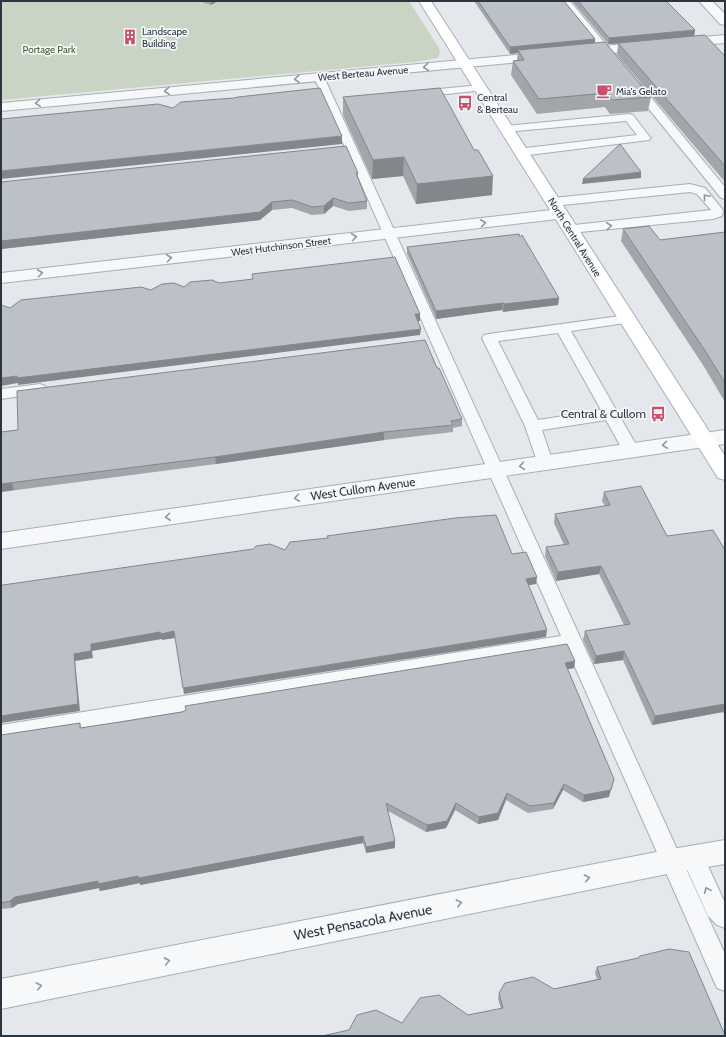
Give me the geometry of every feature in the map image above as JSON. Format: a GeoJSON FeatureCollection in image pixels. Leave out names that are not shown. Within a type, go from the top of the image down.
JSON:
{"type":"FeatureCollection","features":[{"type":"Feature","properties":{"kind":"main road","name":"North Central Avenue"},"geometry":{"type":"LineString","coordinates":[[425,1],[725,473]]}},
{"type":"Feature","properties":{"kind":"street"},"geometry":{"type":"LineString","coordinates":[[705,1],[725,21]]}},
{"type":"Feature","properties":{"kind":"street","name":"West Berteau Avenue"},"geometry":{"type":"LineString","coordinates":[[1,107],[725,39]]}},
{"type":"Feature","properties":{"kind":"street","name":"West Hutchinson Street"},"geometry":{"type":"LineString","coordinates":[[1,278],[390,233],[556,208]]}},
{"type":"Feature","properties":{"kind":"street","name":"West Cullom Avenue"},"geometry":{"type":"LineString","coordinates":[[1,541],[725,436]]}},
{"type":"Feature","properties":{"kind":"street","name":"West Pensacola Avenue"},"geometry":{"type":"LineString","coordinates":[[1,994],[725,852]]}},
{"type":"Feature","properties":{"kind":"lane"},"geometry":{"type":"LineString","coordinates":[[565,1],[619,67]]}},
{"type":"Feature","properties":{"kind":"lane"},"geometry":{"type":"LineString","coordinates":[[319,77],[344,149],[390,233],[429,340],[496,470],[572,641],[682,860],[725,980]]}},
{"type":"Feature","properties":{"kind":"lane"},"geometry":{"type":"LineString","coordinates":[[630,79],[725,195]]}},
{"type":"Feature","properties":{"kind":"lane"},"geometry":{"type":"LineString","coordinates":[[409,95],[480,88]]}},
{"type":"Feature","properties":{"kind":"lane"},"geometry":{"type":"LineString","coordinates":[[506,129],[629,117],[645,138],[521,152]]}},
{"type":"Feature","properties":{"kind":"lane"},"geometry":{"type":"LineString","coordinates":[[556,208],[690,188],[701,191],[717,210],[717,214],[713,216],[570,229]]}},
{"type":"Feature","properties":{"kind":"lane"},"geometry":{"type":"LineString","coordinates":[[545,462],[533,426],[489,338],[627,319]]}},
{"type":"Feature","properties":{"kind":"lane"},"geometry":{"type":"LineString","coordinates":[[562,328],[631,450]]}},
{"type":"Feature","properties":{"kind":"lane"},"geometry":{"type":"LineString","coordinates":[[1,394],[56,387]]}},
{"type":"Feature","properties":{"kind":"lane"},"geometry":{"type":"LineString","coordinates":[[533,426],[610,414]]}},
{"type":"Feature","properties":{"kind":"lane"},"geometry":{"type":"LineString","coordinates":[[1,733],[572,641]]}},
{"type":"Feature","properties":{"kind":"lane"},"geometry":{"type":"LineString","coordinates":[[682,860],[716,909],[725,918]]}},
{"type":"Feature","properties":{"kind":"green space","name":"Portage Park"},"geometry":{"type":"Polygon","coordinates":[[[1,1],[409,1],[439,48],[440,53],[438,58],[414,62],[1,100],[1,1]]]}},
{"type":"Feature","properties":{"kind":"building"},"geometry":{"type":"Polygon","coordinates":[[[478,1],[564,1],[595,39],[510,47],[478,1]]]}},
{"type":"Feature","properties":{"kind":"building"},"geometry":{"type":"Polygon","coordinates":[[[578,1],[666,1],[695,30],[609,38],[578,1]]]}},
{"type":"Feature","properties":{"kind":"building"},"geometry":{"type":"Polygon","coordinates":[[[705,35],[725,56],[725,166],[618,43],[705,35]]]}},
{"type":"Feature","properties":{"kind":"building"},"geometry":{"type":"Polygon","coordinates":[[[605,42],[651,97],[612,100],[607,93],[539,99],[513,61],[524,60],[518,50],[605,42]]]}},
{"type":"Feature","properties":{"kind":"building"},"geometry":{"type":"Polygon","coordinates":[[[320,88],[342,136],[1,171],[1,119],[158,104],[173,108],[181,102],[234,98],[320,88]]]}},
{"type":"Feature","properties":{"kind":"building"},"geometry":{"type":"Polygon","coordinates":[[[440,88],[474,150],[478,150],[493,176],[417,184],[404,157],[373,160],[343,97],[440,88]]]}},
{"type":"Feature","properties":{"kind":"building"},"geometry":{"type":"Polygon","coordinates":[[[620,144],[641,172],[583,179],[620,144]]]}},
{"type":"Feature","properties":{"kind":"building"},"geometry":{"type":"Polygon","coordinates":[[[346,146],[358,173],[356,173],[367,201],[349,203],[333,198],[324,206],[312,207],[292,200],[272,202],[260,212],[1,241],[1,182],[346,146]]]}},
{"type":"Feature","properties":{"kind":"building"},"geometry":{"type":"Polygon","coordinates":[[[649,226],[660,240],[725,232],[725,383],[706,352],[623,229],[649,226]]]}},
{"type":"Feature","properties":{"kind":"building"},"geometry":{"type":"Polygon","coordinates":[[[519,234],[520,237],[522,235],[559,298],[436,311],[407,247],[519,234]]]}},
{"type":"Feature","properties":{"kind":"building"},"geometry":{"type":"Polygon","coordinates":[[[395,257],[420,314],[415,314],[421,329],[17,378],[17,376],[1,378],[1,305],[10,308],[21,300],[141,287],[151,290],[162,284],[174,283],[184,287],[190,282],[212,280],[219,283],[253,279],[252,274],[395,257]]]}},
{"type":"Feature","properties":{"kind":"building"},"geometry":{"type":"Polygon","coordinates":[[[425,340],[462,419],[451,421],[453,425],[384,432],[215,457],[1,484],[1,432],[18,430],[17,391],[425,340]]]}},
{"type":"Feature","properties":{"kind":"building"},"geometry":{"type":"Polygon","coordinates":[[[641,486],[667,536],[713,530],[725,550],[725,704],[655,716],[624,651],[596,656],[585,631],[630,624],[601,566],[558,572],[546,547],[569,544],[555,514],[610,505],[604,492],[641,486]]]}},
{"type":"Feature","properties":{"kind":"building"},"geometry":{"type":"Polygon","coordinates":[[[496,515],[512,554],[526,552],[537,577],[526,579],[547,630],[183,688],[174,631],[161,634],[160,632],[91,644],[91,651],[74,654],[78,704],[1,716],[1,586],[3,585],[253,549],[256,546],[270,544],[285,550],[290,542],[328,538],[327,536],[455,518],[496,515]]]}},
{"type":"Feature","properties":{"kind":"building"},"geometry":{"type":"Polygon","coordinates":[[[567,644],[575,661],[565,663],[614,779],[611,790],[584,795],[564,784],[554,803],[530,806],[507,793],[498,813],[479,817],[456,803],[447,821],[427,825],[386,803],[395,841],[366,847],[363,836],[139,878],[138,876],[98,884],[98,881],[15,897],[10,901],[1,903],[1,735],[80,723],[80,728],[120,722],[182,712],[186,710],[185,706],[567,644]]]}},
{"type":"Feature","properties":{"kind":"building"},"geometry":{"type":"Polygon","coordinates":[[[669,949],[689,952],[725,1036],[322,1036],[349,1030],[357,1015],[376,1010],[402,1023],[420,998],[439,995],[468,1015],[503,1008],[499,993],[505,983],[533,977],[554,989],[601,979],[597,967],[638,958],[640,956],[669,949]]]}},
{"type":"Feature","properties":{"kind":"place","name":"Landscape Building"},"geometry":{"type":"Point","coordinates":[130,37]}},
{"type":"Feature","properties":{"kind":"place","name":"Mia's Gelato"},"geometry":{"type":"Point","coordinates":[604,91]}},
{"type":"Feature","properties":{"kind":"place","name":"Central & Berteau"},"geometry":{"type":"Point","coordinates":[465,103]}},
{"type":"Feature","properties":{"kind":"place","name":"Central & Cullom"},"geometry":{"type":"Point","coordinates":[658,414]}}]}
